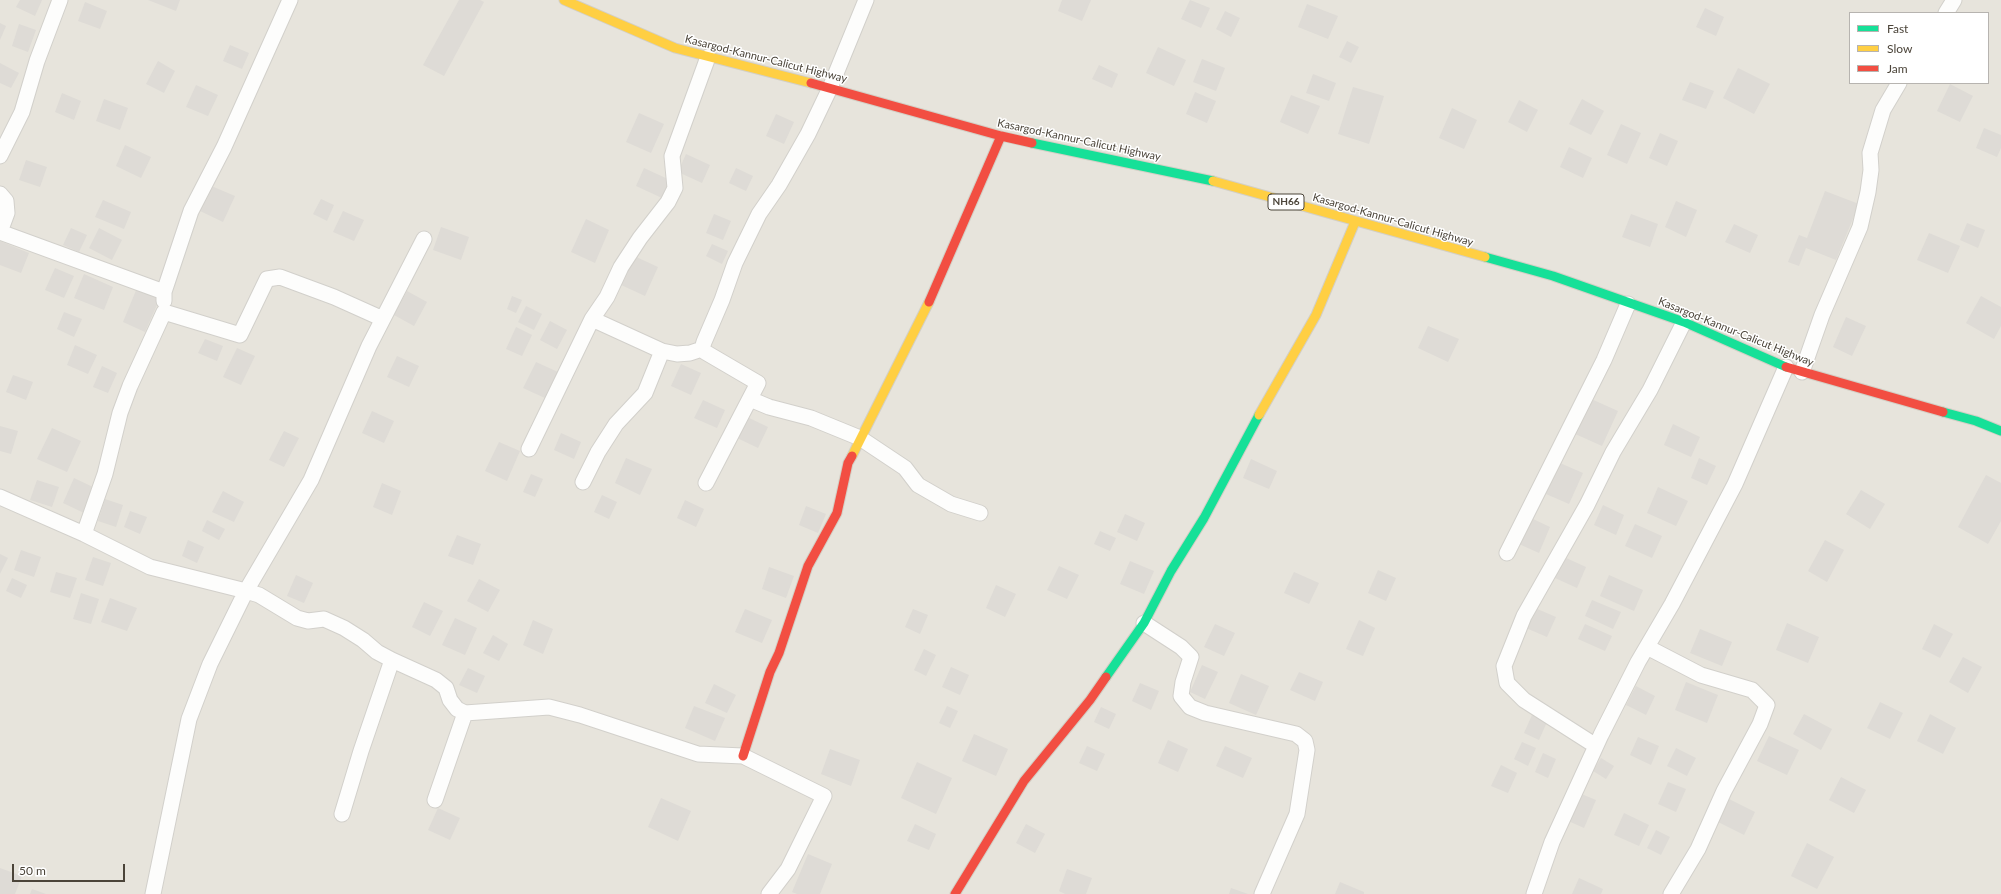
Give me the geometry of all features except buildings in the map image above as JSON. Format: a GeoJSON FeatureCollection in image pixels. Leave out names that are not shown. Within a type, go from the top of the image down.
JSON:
{"type":"FeatureCollection","features":[{"type":"Feature","properties":{"kind":"main road","name":"Kasargod-Kannur-Calicut Highway"},"geometry":{"type":"LineString","coordinates":[[564,0],[675,48],[830,88],[1001,136],[1214,181],[1355,222],[1553,276],[1628,304],[1684,322],[1786,367],[1976,421],[2001,431]]}},
{"type":"Feature","properties":{"kind":"main road"},"geometry":{"type":"LineString","coordinates":[[743,756],[765,687],[780,653],[808,566],[837,513],[848,463],[922,318],[1001,136]]}},
{"type":"Feature","properties":{"kind":"main road"},"geometry":{"type":"LineString","coordinates":[[955,894],[1024,781],[1090,700],[1144,623],[1171,571],[1204,518],[1255,421],[1316,315],[1355,222]]}},
{"type":"Feature","properties":{"kind":"street"},"geometry":{"type":"LineString","coordinates":[[0,156],[22,112],[37,61],[60,0]]}},
{"type":"Feature","properties":{"kind":"street"},"geometry":{"type":"LineString","coordinates":[[84,534],[105,474],[125,400],[164,312],[164,292],[191,211],[224,147],[290,0]]}},
{"type":"Feature","properties":{"kind":"street"},"geometry":{"type":"LineString","coordinates":[[702,349],[722,300],[735,262],[759,214],[779,185],[808,134],[830,88],[866,0]]}},
{"type":"Feature","properties":{"kind":"street"},"geometry":{"type":"LineString","coordinates":[[1947,12],[1954,0]]}},
{"type":"Feature","properties":{"kind":"street"},"geometry":{"type":"LineString","coordinates":[[529,449],[592,319],[607,297],[621,267],[631,250],[668,202],[675,188],[672,156],[708,57]]}},
{"type":"Feature","properties":{"kind":"street"},"geometry":{"type":"LineString","coordinates":[[1802,372],[1822,315],[1860,227],[1868,192],[1871,170],[1870,153],[1883,110],[1898,84]]}},
{"type":"Feature","properties":{"kind":"street"},"geometry":{"type":"LineString","coordinates":[[0,194],[6,201],[7,213],[0,232],[164,292]]}},
{"type":"Feature","properties":{"kind":"street"},"geometry":{"type":"LineString","coordinates":[[153,894],[189,719],[210,664],[246,591],[311,480],[369,346],[424,239]]}},
{"type":"Feature","properties":{"kind":"street"},"geometry":{"type":"LineString","coordinates":[[164,312],[240,335],[267,279],[280,277],[334,297],[383,319]]}},
{"type":"Feature","properties":{"kind":"street"},"geometry":{"type":"LineString","coordinates":[[1507,553],[1604,360],[1628,304]]}},
{"type":"Feature","properties":{"kind":"street"},"geometry":{"type":"LineString","coordinates":[[592,319],[662,351],[684,354],[702,349]]}},
{"type":"Feature","properties":{"kind":"street"},"geometry":{"type":"LineString","coordinates":[[1596,746],[1524,700],[1507,683],[1504,666],[1524,616],[1587,505],[1613,452],[1650,390],[1684,322]]}},
{"type":"Feature","properties":{"kind":"street"},"geometry":{"type":"LineString","coordinates":[[702,349],[704,352],[758,383],[706,482]]}},
{"type":"Feature","properties":{"kind":"street"},"geometry":{"type":"LineString","coordinates":[[583,482],[598,452],[616,424],[645,393],[662,351]]}},
{"type":"Feature","properties":{"kind":"street"},"geometry":{"type":"LineString","coordinates":[[1534,894],[1552,842],[1596,746],[1647,647],[1672,604],[1735,484],[1786,367]]}},
{"type":"Feature","properties":{"kind":"street"},"geometry":{"type":"LineString","coordinates":[[750,399],[769,407],[811,418],[860,438],[905,468],[918,485],[951,504],[980,513]]}},
{"type":"Feature","properties":{"kind":"street"},"geometry":{"type":"LineString","coordinates":[[0,497],[84,534],[150,567],[259,595],[297,618],[308,621],[324,619],[344,628],[363,640],[377,652],[436,680],[446,688],[450,700],[457,709],[465,713],[548,707],[580,715],[698,754],[743,756],[824,796],[788,869],[770,894]]}},
{"type":"Feature","properties":{"kind":"street"},"geometry":{"type":"LineString","coordinates":[[1144,623],[1181,647],[1191,657],[1183,682],[1181,696],[1190,706],[1205,713],[1296,734],[1305,741],[1307,750],[1296,814],[1262,894]]}},
{"type":"Feature","properties":{"kind":"street"},"geometry":{"type":"LineString","coordinates":[[1647,647],[1701,675],[1752,690],[1767,705],[1760,724],[1724,791],[1698,849],[1671,894]]}},
{"type":"Feature","properties":{"kind":"street"},"geometry":{"type":"LineString","coordinates":[[342,814],[361,751],[392,660]]}},
{"type":"Feature","properties":{"kind":"street"},"geometry":{"type":"LineString","coordinates":[[435,800],[465,713]]}},
{"type":"Feature","properties":{"kind":"shaded area"},"geometry":{"type":"Polygon","coordinates":[[[0,0],[2001,0],[2001,894],[0,894],[0,0]]]}},
{"type":"Feature","properties":{"kind":"traffic: fast"},"geometry":{"type":"LineString","coordinates":[[1032,143],[1213,181]]}},
{"type":"Feature","properties":{"kind":"traffic: fast"},"geometry":{"type":"LineString","coordinates":[[1485,257],[1553,276],[1684,322],[1786,367]]}},
{"type":"Feature","properties":{"kind":"traffic: fast"},"geometry":{"type":"LineString","coordinates":[[1943,412],[1976,421],[2001,431]]}},
{"type":"Feature","properties":{"kind":"traffic: fast"},"geometry":{"type":"LineString","coordinates":[[1106,677],[1144,623],[1171,571],[1204,518],[1259,415]]}},
{"type":"Feature","properties":{"kind":"traffic: slow"},"geometry":{"type":"LineString","coordinates":[[564,0],[675,48],[811,83]]}},
{"type":"Feature","properties":{"kind":"traffic: slow"},"geometry":{"type":"LineString","coordinates":[[1213,181],[1485,257]]}},
{"type":"Feature","properties":{"kind":"traffic: slow"},"geometry":{"type":"LineString","coordinates":[[1259,415],[1316,315],[1355,222]]}},
{"type":"Feature","properties":{"kind":"traffic: slow"},"geometry":{"type":"LineString","coordinates":[[852,456],[929,302]]}},
{"type":"Feature","properties":{"kind":"traffic: jam"},"geometry":{"type":"LineString","coordinates":[[811,83],[1001,136],[1032,143]]}},
{"type":"Feature","properties":{"kind":"traffic: jam"},"geometry":{"type":"LineString","coordinates":[[929,302],[1001,136]]}},
{"type":"Feature","properties":{"kind":"traffic: jam"},"geometry":{"type":"LineString","coordinates":[[1786,367],[1943,412]]}},
{"type":"Feature","properties":{"kind":"traffic: jam"},"geometry":{"type":"LineString","coordinates":[[743,756],[770,672],[779,653],[808,566],[837,513],[848,463],[852,456]]}},
{"type":"Feature","properties":{"kind":"traffic: jam"},"geometry":{"type":"LineString","coordinates":[[955,894],[1024,781],[1090,700],[1106,677]]}}]}
